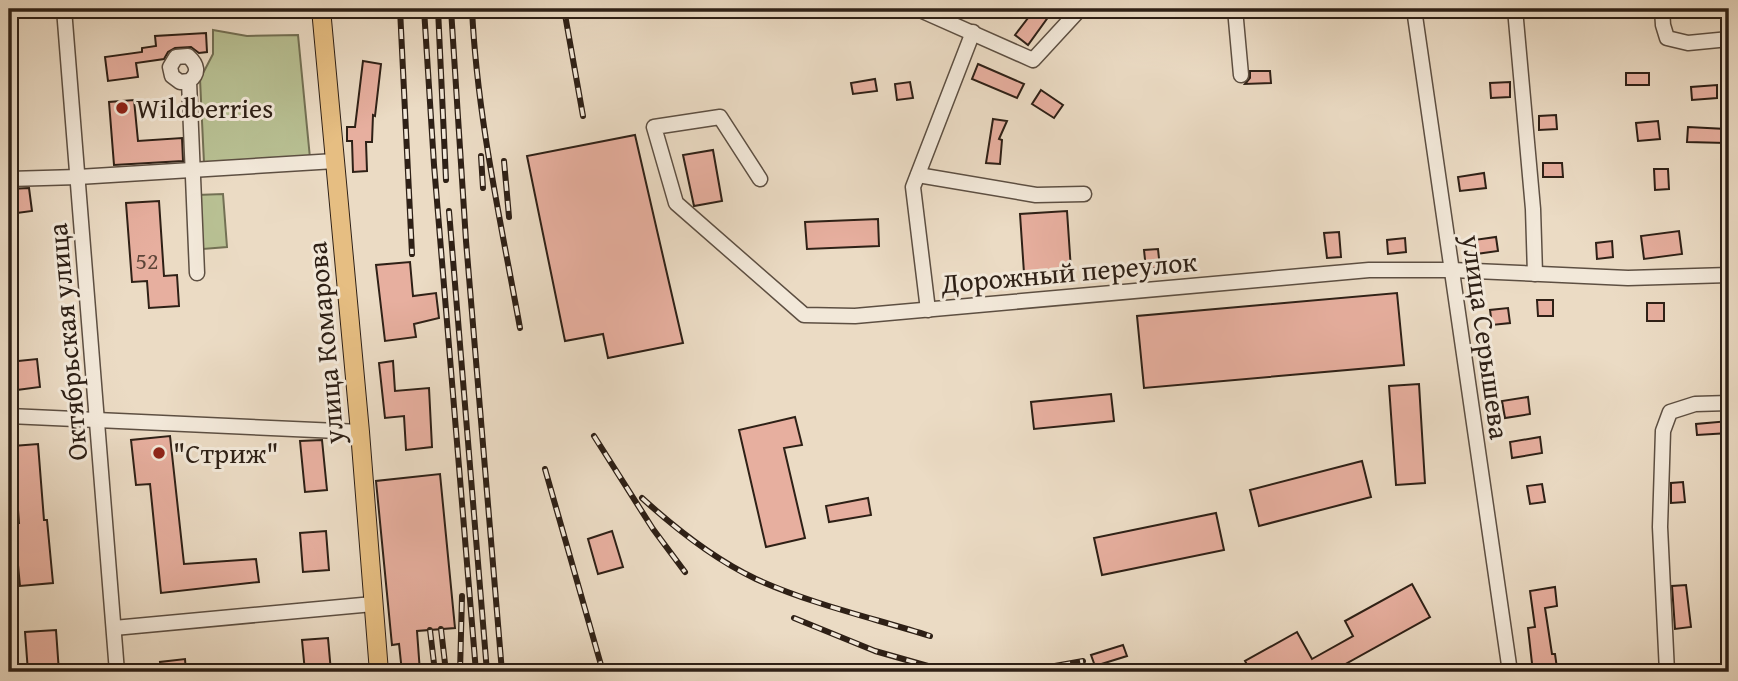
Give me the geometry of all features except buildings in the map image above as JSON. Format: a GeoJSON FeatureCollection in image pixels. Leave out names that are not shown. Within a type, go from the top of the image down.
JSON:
{"type":"FeatureCollection","features":[{"type":"Feature","properties":{"kind":"main road","name":"улица Комарова"},"geometry":{"type":"LineString","coordinates":[[321,9],[379,672]]}},
{"type":"Feature","properties":{"kind":"street","name":"Октябрьская улица"},"geometry":{"type":"LineString","coordinates":[[64,9],[117,672]]}},
{"type":"Feature","properties":{"kind":"street"},"geometry":{"type":"LineString","coordinates":[[918,9],[1033,60],[1080,9]]}},
{"type":"Feature","properties":{"kind":"street"},"geometry":{"type":"LineString","coordinates":[[1236,9],[1241,75]]}},
{"type":"Feature","properties":{"kind":"street","name":"улица Серышева"},"geometry":{"type":"LineString","coordinates":[[1414,9],[1510,672]]}},
{"type":"Feature","properties":{"kind":"street"},"geometry":{"type":"LineString","coordinates":[[1515,9],[1533,209],[1535,274]]}},
{"type":"Feature","properties":{"kind":"street"},"geometry":{"type":"LineString","coordinates":[[1662,9],[1667,38],[1688,43],[1729,39]]}},
{"type":"Feature","properties":{"kind":"street"},"geometry":{"type":"LineString","coordinates":[[928,310],[913,187],[974,32]]}},
{"type":"Feature","properties":{"kind":"street"},"geometry":{"type":"LineString","coordinates":[[189,81],[197,273]]}},
{"type":"Feature","properties":{"kind":"street","name":"Дорожный переулок"},"geometry":{"type":"LineString","coordinates":[[760,179],[720,117],[654,127],[676,203],[804,315],[855,316],[1369,270],[1452,270],[1628,278],[1729,275]]}},
{"type":"Feature","properties":{"kind":"street"},"geometry":{"type":"LineString","coordinates":[[9,180],[335,161]]}},
{"type":"Feature","properties":{"kind":"street"},"geometry":{"type":"LineString","coordinates":[[918,175],[1036,195],[1084,194]]}},
{"type":"Feature","properties":{"kind":"street"},"geometry":{"type":"LineString","coordinates":[[1667,672],[1660,527],[1663,431],[1670,412],[1695,404],[1729,403]]}},
{"type":"Feature","properties":{"kind":"street"},"geometry":{"type":"LineString","coordinates":[[9,416],[360,432]]}},
{"type":"Feature","properties":{"kind":"street"},"geometry":{"type":"LineString","coordinates":[[114,628],[373,604]]}},
{"type":"Feature","properties":{"kind":"green space"},"geometry":{"type":"Polygon","coordinates":[[[213,30],[247,36],[298,35],[310,158],[204,163],[200,79],[213,54],[213,30]]]}},
{"type":"Feature","properties":{"kind":"green space"},"geometry":{"type":"Polygon","coordinates":[[[223,194],[227,247],[203,249],[197,195],[223,194]]]}},
{"type":"Feature","properties":{"kind":"railway"},"geometry":{"type":"LineString","coordinates":[[400,9],[412,254]]}},
{"type":"Feature","properties":{"kind":"railway"},"geometry":{"type":"LineString","coordinates":[[424,9],[434,165],[476,672]]}},
{"type":"Feature","properties":{"kind":"railway"},"geometry":{"type":"LineString","coordinates":[[438,9],[446,180]]}},
{"type":"Feature","properties":{"kind":"railway"},"geometry":{"type":"LineString","coordinates":[[451,9],[466,241],[502,672]]}},
{"type":"Feature","properties":{"kind":"railway"},"geometry":{"type":"LineString","coordinates":[[472,9],[484,129],[520,328]]}},
{"type":"Feature","properties":{"kind":"railway"},"geometry":{"type":"LineString","coordinates":[[564,9],[583,116]]}},
{"type":"Feature","properties":{"kind":"railway"},"geometry":{"type":"LineString","coordinates":[[481,156],[483,188]]}},
{"type":"Feature","properties":{"kind":"railway"},"geometry":{"type":"LineString","coordinates":[[504,161],[509,217]]}},
{"type":"Feature","properties":{"kind":"railway"},"geometry":{"type":"LineString","coordinates":[[449,211],[487,672]]}},
{"type":"Feature","properties":{"kind":"railway"},"geometry":{"type":"LineString","coordinates":[[594,436],[653,529],[685,572]]}},
{"type":"Feature","properties":{"kind":"railway"},"geometry":{"type":"LineString","coordinates":[[545,469],[603,672]]}},
{"type":"Feature","properties":{"kind":"railway"},"geometry":{"type":"LineString","coordinates":[[642,498],[696,543],[756,579],[820,603],[930,636]]}},
{"type":"Feature","properties":{"kind":"railway"},"geometry":{"type":"LineString","coordinates":[[460,672],[462,596]]}},
{"type":"Feature","properties":{"kind":"railway"},"geometry":{"type":"LineString","coordinates":[[794,618],[875,651],[949,672]]}},
{"type":"Feature","properties":{"kind":"railway"},"geometry":{"type":"LineString","coordinates":[[441,629],[446,672]]}},
{"type":"Feature","properties":{"kind":"railway"},"geometry":{"type":"LineString","coordinates":[[430,630],[435,672]]}},
{"type":"Feature","properties":{"kind":"railway"},"geometry":{"type":"LineString","coordinates":[[1021,672],[1083,661]]}},
{"type":"Feature","properties":{"kind":"place","name":"Wildberries"},"geometry":{"type":"Point","coordinates":[122,108]}},
{"type":"Feature","properties":{"kind":"place","name":"\"Стриж\""},"geometry":{"type":"Point","coordinates":[159,453]}}]}
